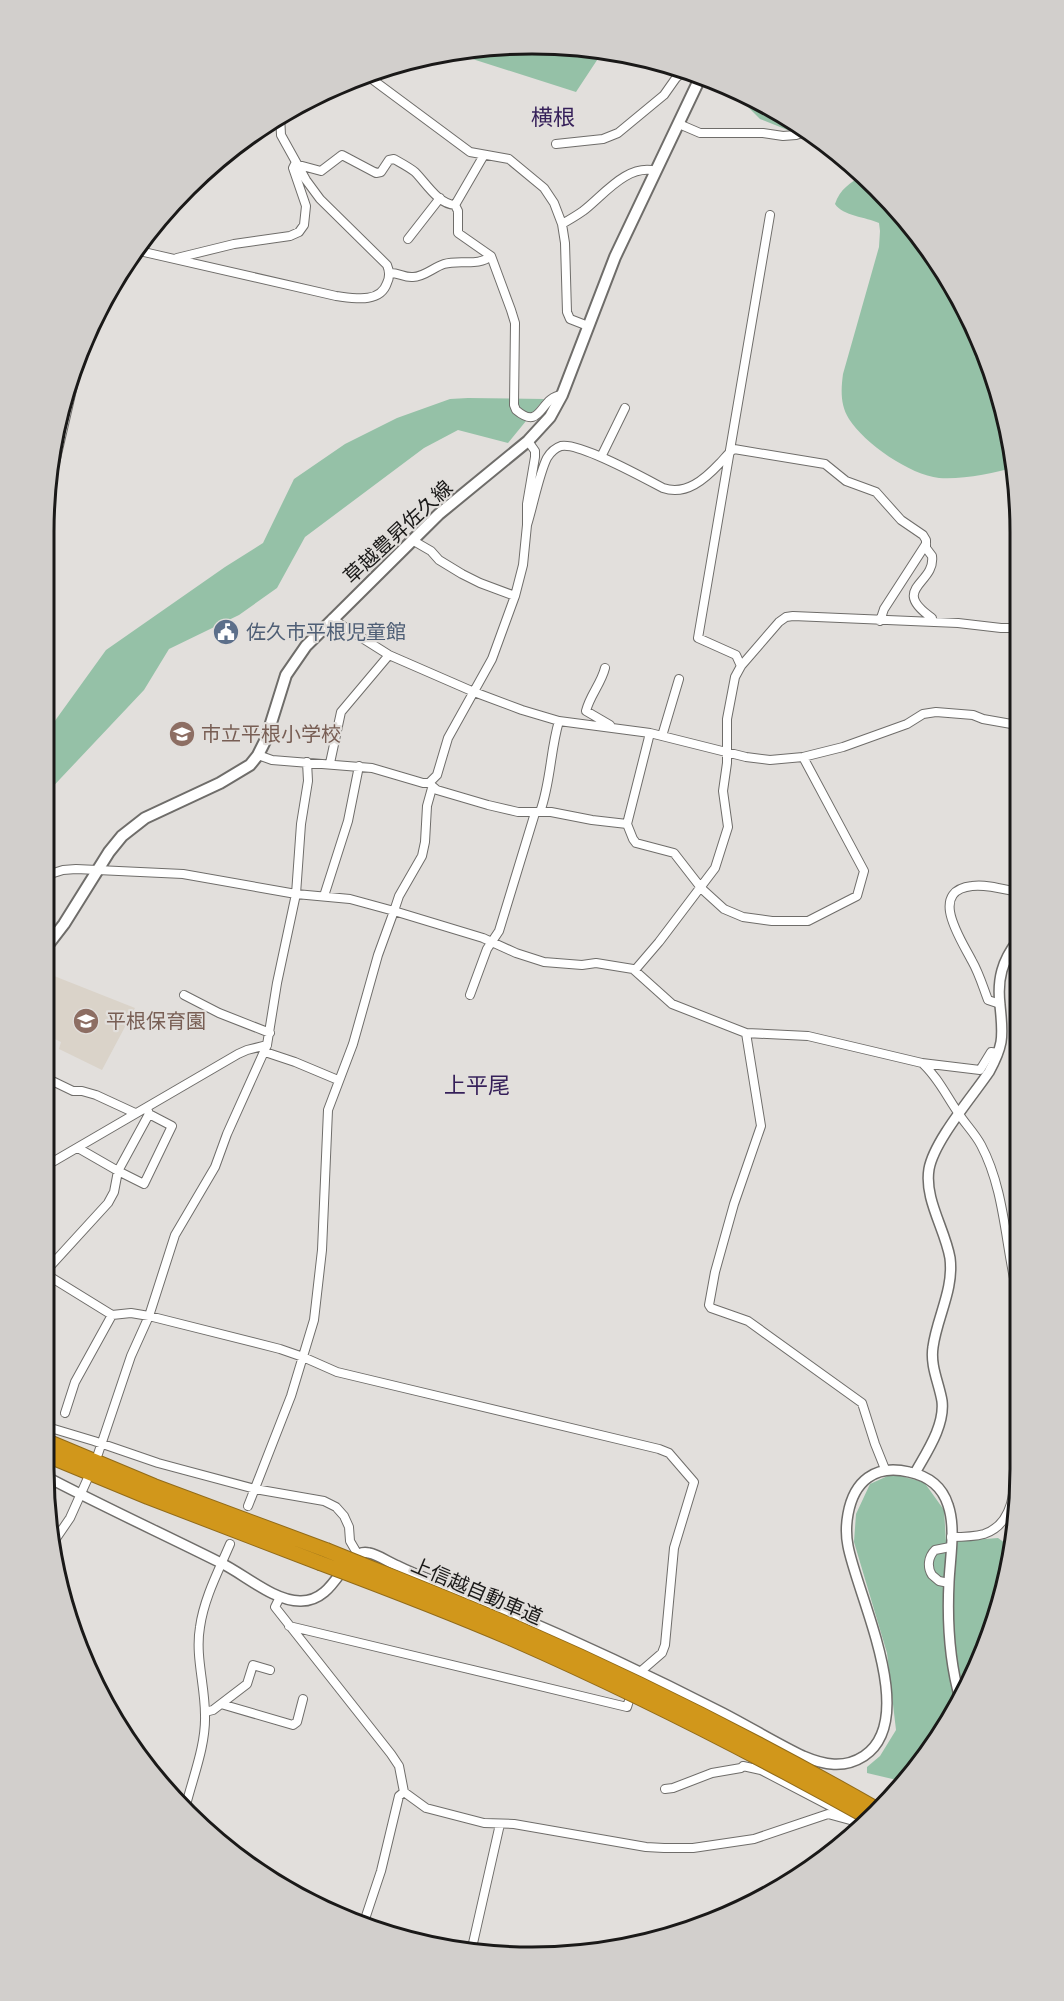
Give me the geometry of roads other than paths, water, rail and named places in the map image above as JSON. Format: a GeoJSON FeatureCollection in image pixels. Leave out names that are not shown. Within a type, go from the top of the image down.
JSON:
{"type":"FeatureCollection","features":[{"type":"Feature","properties":{"kind":"highway","name":"上信越自動車道"},"geometry":{"type":"LineString","coordinates":[[54,1444],[323,1556],[569,1665],[742,1749],[862,1814]]}},
{"type":"Feature","properties":{"kind":"highway","name":"上信越自動車道"},"geometry":{"type":"LineString","coordinates":[[54,1458],[148,1497],[468,1607],[601,1666],[756,1743],[872,1804]]}},
{"type":"Feature","properties":{"kind":"main road","name":"草越豊昇佐久線"},"geometry":{"type":"LineString","coordinates":[[54,937],[109,852],[133,826],[233,776],[250,765],[266,739],[282,684],[290,667],[306,646],[439,514],[528,441],[550,417],[562,395],[615,257],[698,83]]}},
{"type":"Feature","properties":{"kind":"street"},"geometry":{"type":"LineString","coordinates":[[556,144],[603,138],[618,133],[664,95],[678,77]]}},
{"type":"Feature","properties":{"kind":"street"},"geometry":{"type":"LineString","coordinates":[[374,81],[470,152],[508,159],[539,183],[549,194],[562,224],[565,243],[567,312],[570,318],[588,326]]}},
{"type":"Feature","properties":{"kind":"street"},"geometry":{"type":"LineString","coordinates":[[679,124],[700,133],[797,135]]}},
{"type":"Feature","properties":{"kind":"street"},"geometry":{"type":"LineString","coordinates":[[145,252],[336,296],[369,298],[383,291],[388,282],[389,273],[384,261],[320,199],[295,164],[281,135],[280,126]]}},
{"type":"Feature","properties":{"kind":"street"},"geometry":{"type":"LineString","coordinates":[[295,164],[321,171],[342,155],[376,172],[381,172],[392,158],[414,172],[448,204],[455,205]]}},
{"type":"Feature","properties":{"kind":"street"},"geometry":{"type":"LineString","coordinates":[[455,205],[484,155]]}},
{"type":"Feature","properties":{"kind":"street"},"geometry":{"type":"LineString","coordinates":[[172,259],[234,244],[290,236],[299,232],[304,225],[306,206],[293,168],[295,164]]}},
{"type":"Feature","properties":{"kind":"street"},"geometry":{"type":"LineString","coordinates":[[562,224],[582,212],[622,179],[646,170],[656,171]]}},
{"type":"Feature","properties":{"kind":"street"},"geometry":{"type":"LineString","coordinates":[[408,239],[440,198]]}},
{"type":"Feature","properties":{"kind":"street"},"geometry":{"type":"LineString","coordinates":[[455,205],[458,211],[458,233],[491,256],[515,323],[516,410],[527,418],[532,418],[550,399],[562,395]]}},
{"type":"Feature","properties":{"kind":"street"},"geometry":{"type":"LineString","coordinates":[[741,666],[736,655],[698,638],[771,215]]}},
{"type":"Feature","properties":{"kind":"street"},"geometry":{"type":"LineString","coordinates":[[389,273],[412,278],[445,264],[483,261],[491,256]]}},
{"type":"Feature","properties":{"kind":"street"},"geometry":{"type":"LineString","coordinates":[[601,457],[625,408]]}},
{"type":"Feature","properties":{"kind":"street"},"geometry":{"type":"LineString","coordinates":[[248,1506],[291,1396],[314,1320],[322,1250],[328,1110],[353,1044],[378,955],[399,896],[422,856],[430,785],[437,775],[452,729],[495,651],[515,596],[522,565],[527,504],[535,454],[528,441]]}},
{"type":"Feature","properties":{"kind":"street"},"geometry":{"type":"LineString","coordinates":[[527,525],[546,460],[553,450],[561,446],[570,446],[601,457],[663,488],[679,490],[689,488],[701,481],[729,452],[737,449],[825,464],[844,480],[876,492],[901,520],[923,535],[926,548],[933,556],[933,564],[916,587],[914,596],[917,606],[932,618],[932,622]]}},
{"type":"Feature","properties":{"kind":"street"},"geometry":{"type":"LineString","coordinates":[[412,540],[462,574],[515,596]]}},
{"type":"Feature","properties":{"kind":"street"},"geometry":{"type":"LineString","coordinates":[[880,621],[884,609],[926,544]]}},
{"type":"Feature","properties":{"kind":"street"},"geometry":{"type":"LineString","coordinates":[[635,970],[715,868],[729,827],[723,791],[728,753],[727,718],[735,677],[741,666],[779,622],[786,617],[932,622],[1010,628]]}},
{"type":"Feature","properties":{"kind":"street"},"geometry":{"type":"LineString","coordinates":[[332,619],[389,655],[522,710],[559,721],[650,733],[746,757],[770,760],[803,757],[843,747],[906,724],[923,714],[936,712],[973,715],[1010,723]]}},
{"type":"Feature","properties":{"kind":"street"},"geometry":{"type":"LineString","coordinates":[[330,763],[341,712],[389,655]]}},
{"type":"Feature","properties":{"kind":"street"},"geometry":{"type":"LineString","coordinates":[[605,668],[602,679],[589,699],[586,711],[612,727]]}},
{"type":"Feature","properties":{"kind":"street"},"geometry":{"type":"LineString","coordinates":[[662,736],[679,679]]}},
{"type":"Feature","properties":{"kind":"street"},"geometry":{"type":"LineString","coordinates":[[470,995],[486,949],[499,931],[549,781],[551,755],[559,721]]}},
{"type":"Feature","properties":{"kind":"street"},"geometry":{"type":"LineString","coordinates":[[650,733],[627,824],[636,843],[674,853],[700,886],[724,909],[743,917],[772,921],[808,921],[857,896],[864,872],[803,757]]}},
{"type":"Feature","properties":{"kind":"street"},"geometry":{"type":"LineString","coordinates":[[258,755],[272,760],[372,768],[496,807],[537,813],[550,812],[627,824]]}},
{"type":"Feature","properties":{"kind":"street"},"geometry":{"type":"LineString","coordinates":[[98,1454],[175,1235],[215,1167],[226,1134],[266,1049],[277,982],[296,894],[301,824],[308,782],[306,762]]}},
{"type":"Feature","properties":{"kind":"street"},"geometry":{"type":"LineString","coordinates":[[324,896],[348,821],[359,766]]}},
{"type":"Feature","properties":{"kind":"street"},"geometry":{"type":"LineString","coordinates":[[54,873],[63,870],[99,869],[183,874],[296,894],[350,899],[491,942],[544,962],[582,965],[596,963],[635,970],[672,1004],[746,1033],[808,1036],[922,1063],[980,1070],[991,1052],[998,1053]]}},
{"type":"Feature","properties":{"kind":"street"},"geometry":{"type":"LineString","coordinates":[[999,1004],[988,1000],[973,961],[950,919],[950,903],[953,895],[969,886],[980,885],[1010,891]]}},
{"type":"Feature","properties":{"kind":"street"},"geometry":{"type":"LineString","coordinates":[[915,1473],[941,1417],[941,1400],[932,1353],[951,1276],[948,1246],[929,1189],[929,1172],[936,1148],[989,1072],[998,1053],[1002,1034],[999,1004],[1000,974],[1010,953]]}},
{"type":"Feature","properties":{"kind":"street"},"geometry":{"type":"LineString","coordinates":[[184,995],[219,1013],[270,1033]]}},
{"type":"Feature","properties":{"kind":"street"},"geometry":{"type":"LineString","coordinates":[[746,1033],[761,1126],[714,1272],[709,1305],[711,1308],[748,1321],[862,1403],[885,1469]]}},
{"type":"Feature","properties":{"kind":"street"},"geometry":{"type":"LineString","coordinates":[[54,1161],[135,1113],[148,1110],[247,1050],[266,1049],[338,1080]]}},
{"type":"Feature","properties":{"kind":"street"},"geometry":{"type":"LineString","coordinates":[[922,1063],[935,1077],[959,1115],[978,1139],[989,1165],[1004,1218],[1010,1264]]}},
{"type":"Feature","properties":{"kind":"street"},"geometry":{"type":"LineString","coordinates":[[54,1082],[73,1091],[96,1095],[135,1113]]}},
{"type":"Feature","properties":{"kind":"street"},"geometry":{"type":"LineString","coordinates":[[78,1148],[144,1184],[172,1126],[148,1110]]}},
{"type":"Feature","properties":{"kind":"street"},"geometry":{"type":"LineString","coordinates":[[54,1262],[108,1203],[114,1192],[117,1171],[148,1110]]}},
{"type":"Feature","properties":{"kind":"street"},"geometry":{"type":"LineString","coordinates":[[54,1279],[112,1315],[131,1313],[148,1316],[303,1357],[337,1372],[659,1449],[669,1453],[694,1482],[674,1548],[665,1646],[662,1653],[640,1672],[627,1707],[289,1626]]}},
{"type":"Feature","properties":{"kind":"street"},"geometry":{"type":"LineString","coordinates":[[65,1413],[75,1382],[112,1315]]}},
{"type":"Feature","properties":{"kind":"street"},"geometry":{"type":"LineString","coordinates":[[54,1429],[158,1463],[255,1489],[324,1501],[336,1507],[344,1516],[349,1527],[350,1541],[357,1553]]}},
{"type":"Feature","properties":{"kind":"street"},"geometry":{"type":"LineString","coordinates":[[54,1481],[222,1563],[280,1597],[297,1601],[316,1598],[331,1586],[357,1553],[367,1552],[376,1555],[400,1568],[479,1599],[640,1672],[810,1759],[832,1765],[843,1765],[866,1754],[876,1745],[884,1727],[885,1690],[876,1636],[850,1555],[847,1524],[852,1498],[870,1475],[885,1469],[915,1473],[932,1481],[944,1494],[950,1510],[949,1643],[957,1687]]}},
{"type":"Feature","properties":{"kind":"street"},"geometry":{"type":"LineString","coordinates":[[59,1535],[70,1518],[87,1480]]}},
{"type":"Feature","properties":{"kind":"street"},"geometry":{"type":"LineString","coordinates":[[949,1583],[939,1581],[932,1575],[929,1563],[930,1556],[935,1550],[951,1542],[998,1527],[1008,1514]]}},
{"type":"Feature","properties":{"kind":"street"},"geometry":{"type":"LineString","coordinates":[[187,1800],[203,1738],[205,1712],[199,1629],[206,1602],[230,1544]]}},
{"type":"Feature","properties":{"kind":"street"},"geometry":{"type":"LineString","coordinates":[[280,1597],[275,1607],[399,1766],[404,1792],[419,1804],[437,1812],[484,1823],[514,1824],[646,1847],[679,1849],[754,1839],[828,1814],[845,1819],[858,1818]]}},
{"type":"Feature","properties":{"kind":"street"},"geometry":{"type":"LineString","coordinates":[[205,1712],[210,1712],[248,1684],[254,1665],[270,1670]]}},
{"type":"Feature","properties":{"kind":"street"},"geometry":{"type":"LineString","coordinates":[[221,1704],[293,1725],[297,1722],[303,1699]]}},
{"type":"Feature","properties":{"kind":"street"},"geometry":{"type":"LineString","coordinates":[[665,1789],[712,1773],[743,1766],[762,1770],[855,1819]]}},
{"type":"Feature","properties":{"kind":"street"},"geometry":{"type":"LineString","coordinates":[[366,1917],[381,1871],[399,1796],[404,1792]]}},
{"type":"Feature","properties":{"kind":"street"},"geometry":{"type":"LineString","coordinates":[[473,1943],[500,1824]]}},
{"type":"Feature","properties":{"kind":"place","name":"佐久市平根児童館"},"geometry":{"type":"Point","coordinates":[226,632]}},
{"type":"Feature","properties":{"kind":"place","name":"市立平根小学校"},"geometry":{"type":"Point","coordinates":[182,734]}},
{"type":"Feature","properties":{"kind":"place","name":"平根保育園"},"geometry":{"type":"Point","coordinates":[86,1021]}},
{"type":"Feature","properties":{"kind":"district","name":"横根"},"geometry":{"type":"Point","coordinates":[553,117]}},
{"type":"Feature","properties":{"kind":"district","name":"上平尾"},"geometry":{"type":"Point","coordinates":[477,1085]}}]}
